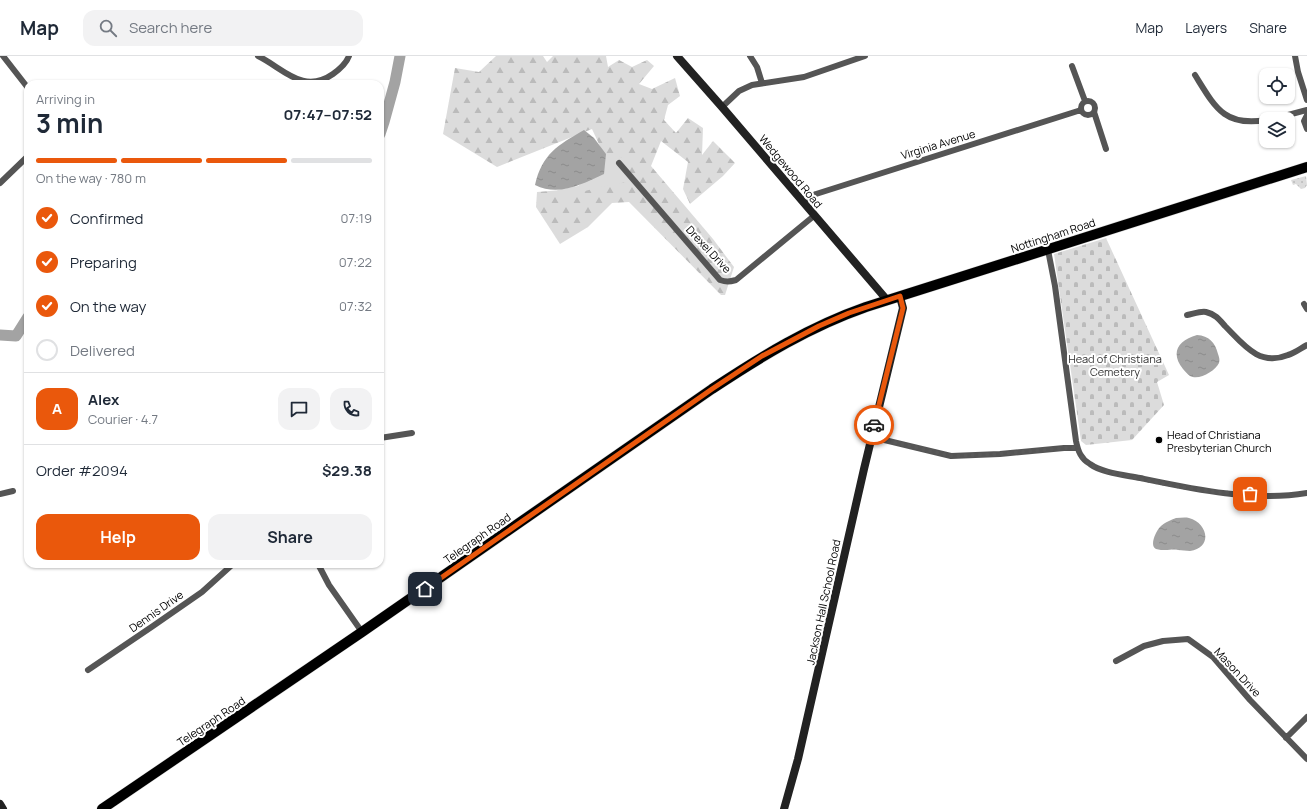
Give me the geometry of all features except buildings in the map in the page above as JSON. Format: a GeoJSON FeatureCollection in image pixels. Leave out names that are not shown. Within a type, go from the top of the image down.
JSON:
{"type":"FeatureCollection","features":[{"type":"Feature","properties":{"kind":"main road","name":"Nottingham Road"},"geometry":{"type":"LineString","coordinates":[[809,331],[843,316],[887,300],[1307,167]]}},
{"type":"Feature","properties":{"kind":"main road","name":"Telegraph Road"},"geometry":{"type":"LineString","coordinates":[[102,809],[362,632],[712,389],[762,356],[809,331]]}},
{"type":"Feature","properties":{"kind":"street"},"geometry":{"type":"LineString","coordinates":[[3,56],[24,83]]}},
{"type":"Feature","properties":{"kind":"street"},"geometry":{"type":"LineString","coordinates":[[258,56],[288,75],[299,80]]}},
{"type":"Feature","properties":{"kind":"street"},"geometry":{"type":"LineString","coordinates":[[322,80],[330,76],[344,65],[349,56]]}},
{"type":"Feature","properties":{"kind":"street","name":"Wedgewood Road"},"geometry":{"type":"LineString","coordinates":[[677,56],[887,300]]}},
{"type":"Feature","properties":{"kind":"street"},"geometry":{"type":"LineString","coordinates":[[750,56],[758,67],[762,83]]}},
{"type":"Feature","properties":{"kind":"street"},"geometry":{"type":"LineString","coordinates":[[722,107],[745,88],[762,83],[804,77],[865,56]]}},
{"type":"Feature","properties":{"kind":"street"},"geometry":{"type":"LineString","coordinates":[[1295,56],[1298,72],[1307,100]]}},
{"type":"Feature","properties":{"kind":"street"},"geometry":{"type":"LineString","coordinates":[[1072,66],[1085,101]]}},
{"type":"Feature","properties":{"kind":"street"},"geometry":{"type":"LineString","coordinates":[[1195,75],[1217,108],[1228,116],[1246,122],[1259,121]]}},
{"type":"Feature","properties":{"kind":"street"},"geometry":{"type":"LineString","coordinates":[[1081,110],[1081,106],[1085,101],[1090,100],[1094,103],[1096,108],[1094,112],[1106,149]]}},
{"type":"Feature","properties":{"kind":"street","name":"Virginia Avenue"},"geometry":{"type":"LineString","coordinates":[[804,203],[816,194],[1081,110],[1087,115],[1094,112]]}},
{"type":"Feature","properties":{"kind":"street"},"geometry":{"type":"LineString","coordinates":[[1295,113],[1307,110]]}},
{"type":"Feature","properties":{"kind":"street"},"geometry":{"type":"LineString","coordinates":[[1307,115],[1304,120],[1307,129]]}},
{"type":"Feature","properties":{"kind":"street"},"geometry":{"type":"LineString","coordinates":[[0,183],[24,160]]}},
{"type":"Feature","properties":{"kind":"street","name":"Drexel Drive"},"geometry":{"type":"LineString","coordinates":[[619,163],[720,280],[724,282],[736,280],[815,215]]}},
{"type":"Feature","properties":{"kind":"street"},"geometry":{"type":"LineString","coordinates":[[1048,250],[1054,277],[1077,448],[1081,457],[1098,468],[1186,487],[1239,494],[1287,495],[1307,492]]}},
{"type":"Feature","properties":{"kind":"street","name":"Jackson Hall School Road"},"geometry":{"type":"LineString","coordinates":[[784,809],[798,759],[821,664],[872,437],[903,308],[900,296]]}},
{"type":"Feature","properties":{"kind":"street"},"geometry":{"type":"LineString","coordinates":[[1187,315],[1204,312],[1215,315],[1246,348],[1256,355],[1265,358],[1277,358],[1288,355],[1307,345]]}},
{"type":"Feature","properties":{"kind":"street"},"geometry":{"type":"LineString","coordinates":[[384,437],[412,433]]}},
{"type":"Feature","properties":{"kind":"street"},"geometry":{"type":"LineString","coordinates":[[872,437],[951,456],[1077,448]]}},
{"type":"Feature","properties":{"kind":"street"},"geometry":{"type":"LineString","coordinates":[[0,494],[13,492]]}},
{"type":"Feature","properties":{"kind":"street","name":"Dennis Drive"},"geometry":{"type":"LineString","coordinates":[[88,670],[202,592],[229,568]]}},
{"type":"Feature","properties":{"kind":"street"},"geometry":{"type":"LineString","coordinates":[[320,568],[329,585],[362,632]]}},
{"type":"Feature","properties":{"kind":"street","name":"Mason Drive"},"geometry":{"type":"LineString","coordinates":[[1116,661],[1144,646],[1162,641],[1188,640],[1212,657],[1250,700],[1307,759]]}},
{"type":"Feature","properties":{"kind":"street"},"geometry":{"type":"LineString","coordinates":[[1286,738],[1307,717]]}},
{"type":"Feature","properties":{"kind":"street"},"geometry":{"type":"LineString","coordinates":[[0,804],[4,809]]}},
{"type":"Feature","properties":{"kind":"green space"},"geometry":{"type":"Polygon","coordinates":[[[496,56],[543,56],[547,62],[553,56],[606,56],[608,67],[619,60],[632,67],[647,60],[654,66],[639,84],[652,89],[675,78],[680,96],[668,105],[664,120],[676,133],[688,118],[703,128],[702,155],[713,141],[735,163],[723,176],[690,204],[683,189],[688,162],[661,141],[651,166],[713,239],[734,267],[725,295],[721,295],[629,202],[612,203],[588,227],[560,244],[536,207],[537,192],[574,189],[611,170],[592,129],[497,167],[443,134],[455,68],[479,72],[496,56]]]}},
{"type":"Feature","properties":{"kind":"green space"},"geometry":{"type":"Polygon","coordinates":[[[606,154],[629,159],[627,182],[600,187],[563,197],[557,190],[578,186],[604,167],[606,154]]]}},
{"type":"Feature","properties":{"kind":"green space"},"geometry":{"type":"Polygon","coordinates":[[[1306,176],[1307,185],[1305,188],[1301,189],[1296,184],[1293,185],[1291,180],[1306,176]]]}},
{"type":"Feature","properties":{"kind":"green space","name":"Head of Christiana Cemetery"},"geometry":{"type":"Polygon","coordinates":[[[1106,238],[1169,375],[1157,382],[1164,405],[1132,440],[1086,445],[1081,441],[1054,254],[1106,238]]]}},
{"type":"Feature","properties":{"kind":"water"},"geometry":{"type":"Polygon","coordinates":[[[584,130],[594,138],[606,154],[604,174],[570,188],[553,190],[535,185],[542,165],[552,152],[584,130]]]}},
{"type":"Feature","properties":{"kind":"water"},"geometry":{"type":"Polygon","coordinates":[[[1197,335],[1211,340],[1217,350],[1219,363],[1210,372],[1202,376],[1194,377],[1190,376],[1183,369],[1177,358],[1177,353],[1178,348],[1185,340],[1197,335]]]}},
{"type":"Feature","properties":{"kind":"water"},"geometry":{"type":"Polygon","coordinates":[[[1176,518],[1189,518],[1200,525],[1204,530],[1205,535],[1205,541],[1202,545],[1197,549],[1190,551],[1160,550],[1154,547],[1153,542],[1158,529],[1166,522],[1176,518]]]}},
{"type":"Feature","properties":{"kind":"waterway"},"geometry":{"type":"LineString","coordinates":[[384,122],[395,82],[400,56]]}},
{"type":"Feature","properties":{"kind":"waterway"},"geometry":{"type":"LineString","coordinates":[[0,335],[16,336],[24,323]]}},
{"type":"Feature","properties":{"kind":"way so far"},"geometry":{"type":"LineString","coordinates":[[874,425],[872,437],[951,456],[990,455],[1077,448],[1081,457],[1093,467],[1106,471],[1186,487],[1250,494]]}},
{"type":"Feature","properties":{"kind":"place","name":"Head of Christiana Presbyterian Church"},"geometry":{"type":"Point","coordinates":[1159,440]}},
{"type":"Feature","properties":{"kind":"route"},"geometry":{"type":"LineString","coordinates":[[425,589],[712,389],[762,356],[786,342],[819,326],[849,313],[900,296],[903,308],[874,425]]}}]}
